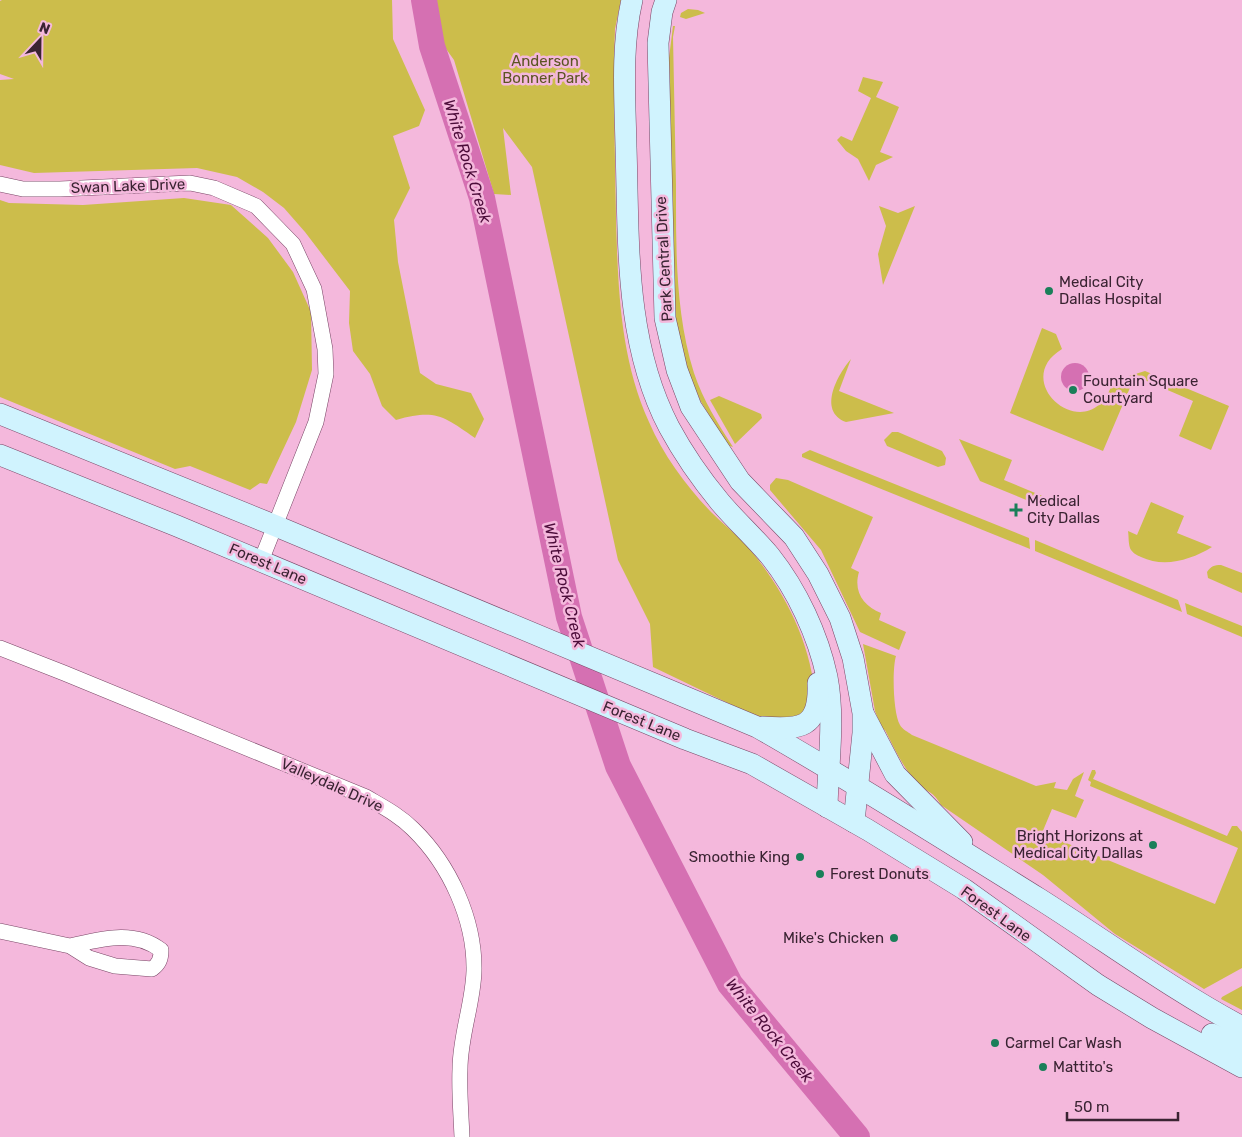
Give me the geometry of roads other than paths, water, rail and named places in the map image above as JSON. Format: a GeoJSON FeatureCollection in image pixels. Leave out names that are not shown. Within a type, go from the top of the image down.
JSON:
{"type":"FeatureCollection","features":[{"type":"Feature","properties":{"kind":"main road","name":"Park Central Drive"},"geometry":{"type":"LineString","coordinates":[[632,0],[628,16],[625,64],[629,262],[635,319],[648,378],[669,426],[691,463],[719,501],[770,557],[795,593],[813,635],[827,677],[830,735],[827,807]]}},
{"type":"Feature","properties":{"kind":"main road","name":"Park Central Drive"},"geometry":{"type":"LineString","coordinates":[[666,0],[662,12],[658,43],[665,318],[677,370],[691,407],[740,480],[794,537],[818,574],[840,618],[853,658],[863,713],[854,822]]}},
{"type":"Feature","properties":{"kind":"main road"},"geometry":{"type":"LineString","coordinates":[[0,414],[685,695],[757,727],[828,768],[991,870],[1189,998],[1242,1027]]}},
{"type":"Feature","properties":{"kind":"main road","name":"Forest Lane"},"geometry":{"type":"LineString","coordinates":[[0,455],[261,561],[685,739],[752,764],[854,822],[964,890],[1098,985],[1152,1018],[1242,1067]]}},
{"type":"Feature","properties":{"kind":"main road"},"geometry":{"type":"LineString","coordinates":[[719,501],[740,480]]}},
{"type":"Feature","properties":{"kind":"main road"},"geometry":{"type":"LineString","coordinates":[[757,727],[790,730],[804,725],[811,718],[819,699],[813,635]]}},
{"type":"Feature","properties":{"kind":"main road"},"geometry":{"type":"LineString","coordinates":[[863,713],[895,774],[991,870]]}},
{"type":"Feature","properties":{"kind":"main road"},"geometry":{"type":"LineString","coordinates":[[1098,985],[1156,1004],[1242,1048]]}},
{"type":"Feature","properties":{"kind":"street","name":"Swan Lake Drive"},"geometry":{"type":"LineString","coordinates":[[0,184],[23,189],[60,189],[190,183],[214,188],[256,206],[293,244],[314,289],[325,349],[326,374],[316,422],[261,561]]}},
{"type":"Feature","properties":{"kind":"street","name":"Valleydale Drive"},"geometry":{"type":"LineString","coordinates":[[0,648],[366,797],[392,812],[413,829],[439,862],[458,895],[468,922],[474,947],[474,974],[460,1068],[462,1137]]}},
{"type":"Feature","properties":{"kind":"street"},"geometry":{"type":"LineString","coordinates":[[0,931],[70,946],[88,958],[124,966],[152,969],[158,964],[161,955],[161,950],[151,942],[138,938],[109,937],[70,946]]}},
{"type":"Feature","properties":{"kind":"waterway","name":"White Rock Creek"},"geometry":{"type":"LineString","coordinates":[[424,0],[432,46],[482,198],[569,617],[618,766],[730,984],[857,1137]]}},
{"type":"Feature","properties":{"kind":"place","name":"Medical City Dallas Hospital"},"geometry":{"type":"Point","coordinates":[1049,291]}},
{"type":"Feature","properties":{"kind":"place","name":"Fountain Square Courtyard"},"geometry":{"type":"Point","coordinates":[1073,390]}},
{"type":"Feature","properties":{"kind":"place","name":"Medical City Dallas"},"geometry":{"type":"Point","coordinates":[1016,510]}},
{"type":"Feature","properties":{"kind":"place","name":"Bright Horizons at Medical City Dallas"},"geometry":{"type":"Point","coordinates":[1153,845]}},
{"type":"Feature","properties":{"kind":"place","name":"Smoothie King"},"geometry":{"type":"Point","coordinates":[800,857]}},
{"type":"Feature","properties":{"kind":"place","name":"Forest Donuts"},"geometry":{"type":"Point","coordinates":[820,874]}},
{"type":"Feature","properties":{"kind":"place","name":"Mike's Chicken"},"geometry":{"type":"Point","coordinates":[894,938]}},
{"type":"Feature","properties":{"kind":"place","name":"Carmel Car Wash"},"geometry":{"type":"Point","coordinates":[995,1043]}},
{"type":"Feature","properties":{"kind":"place","name":"Mattito's"},"geometry":{"type":"Point","coordinates":[1043,1067]}},
{"type":"Feature","properties":{"kind":"park label","name":"Anderson Bonner Park"},"geometry":{"type":"Point","coordinates":[545,70]}}]}
